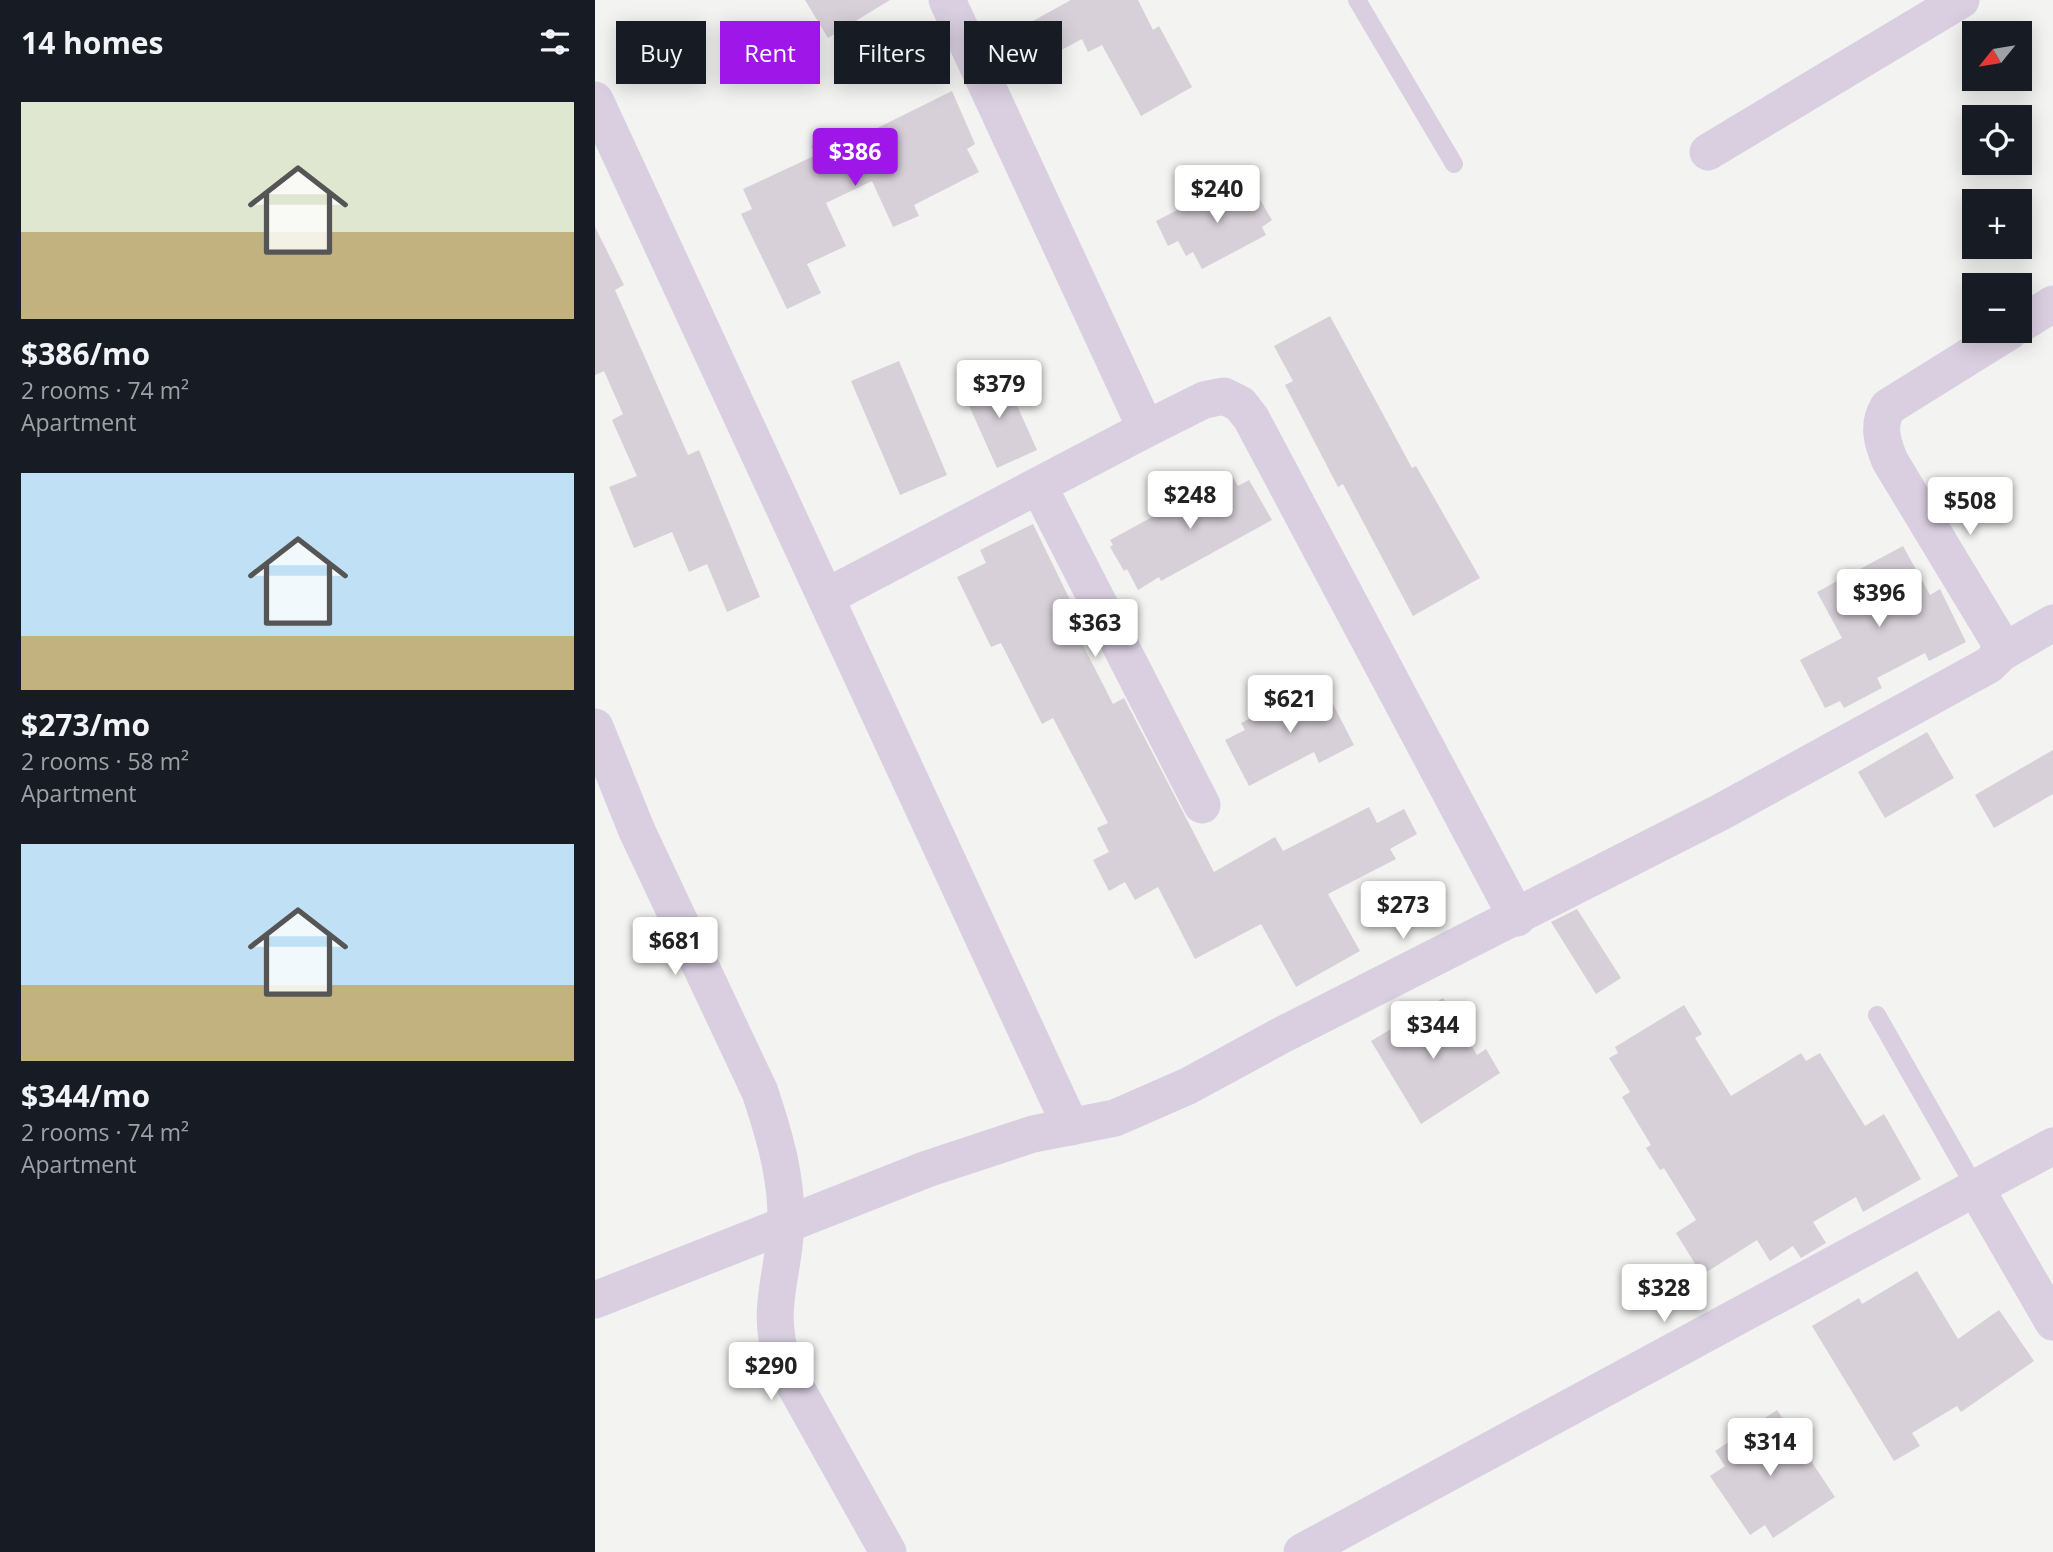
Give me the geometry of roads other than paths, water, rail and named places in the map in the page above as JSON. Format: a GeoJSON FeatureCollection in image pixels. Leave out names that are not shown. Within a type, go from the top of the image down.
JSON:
{"type":"FeatureCollection","features":[{"type":"Feature","properties":{"kind":"street"},"geometry":{"type":"LineString","coordinates":[[947,0],[1146,429]]}},
{"type":"Feature","properties":{"kind":"street"},"geometry":{"type":"LineString","coordinates":[[1708,152],[1961,0]]}},
{"type":"Feature","properties":{"kind":"street"},"geometry":{"type":"LineString","coordinates":[[595,100],[1071,1128]]}},
{"type":"Feature","properties":{"kind":"street"},"geometry":{"type":"LineString","coordinates":[[2032,317],[2053,304]]}},
{"type":"Feature","properties":{"kind":"street"},"geometry":{"type":"LineString","coordinates":[[1991,343],[1888,407],[1881,418],[1881,432],[1890,461],[1997,638],[2001,653]]}},
{"type":"Feature","properties":{"kind":"street"},"geometry":{"type":"LineString","coordinates":[[826,597],[1203,400],[1224,396],[1240,404],[1251,418],[1517,918]]}},
{"type":"Feature","properties":{"kind":"street"},"geometry":{"type":"LineString","coordinates":[[1039,487],[1202,805]]}},
{"type":"Feature","properties":{"kind":"street"},"geometry":{"type":"LineString","coordinates":[[595,1300],[991,1146],[1033,1133],[1115,1118],[1188,1086],[1357,996],[1517,918],[1719,813],[1989,665],[2001,653],[2053,623]]}},
{"type":"Feature","properties":{"kind":"street"},"geometry":{"type":"LineString","coordinates":[[595,727],[637,831],[760,1092],[780,1163],[786,1224],[774,1303],[778,1348],[784,1366],[888,1552]]}},
{"type":"Feature","properties":{"kind":"street"},"geometry":{"type":"LineString","coordinates":[[1303,1552],[2053,1146]]}},
{"type":"Feature","properties":{"kind":"street"},"geometry":{"type":"LineString","coordinates":[[1976,1189],[2053,1322]]}},
{"type":"Feature","properties":{"kind":"lane"},"geometry":{"type":"LineString","coordinates":[[1357,0],[1454,164]]}},
{"type":"Feature","properties":{"kind":"lane"},"geometry":{"type":"LineString","coordinates":[[1877,1015],[1976,1189]]}}]}
